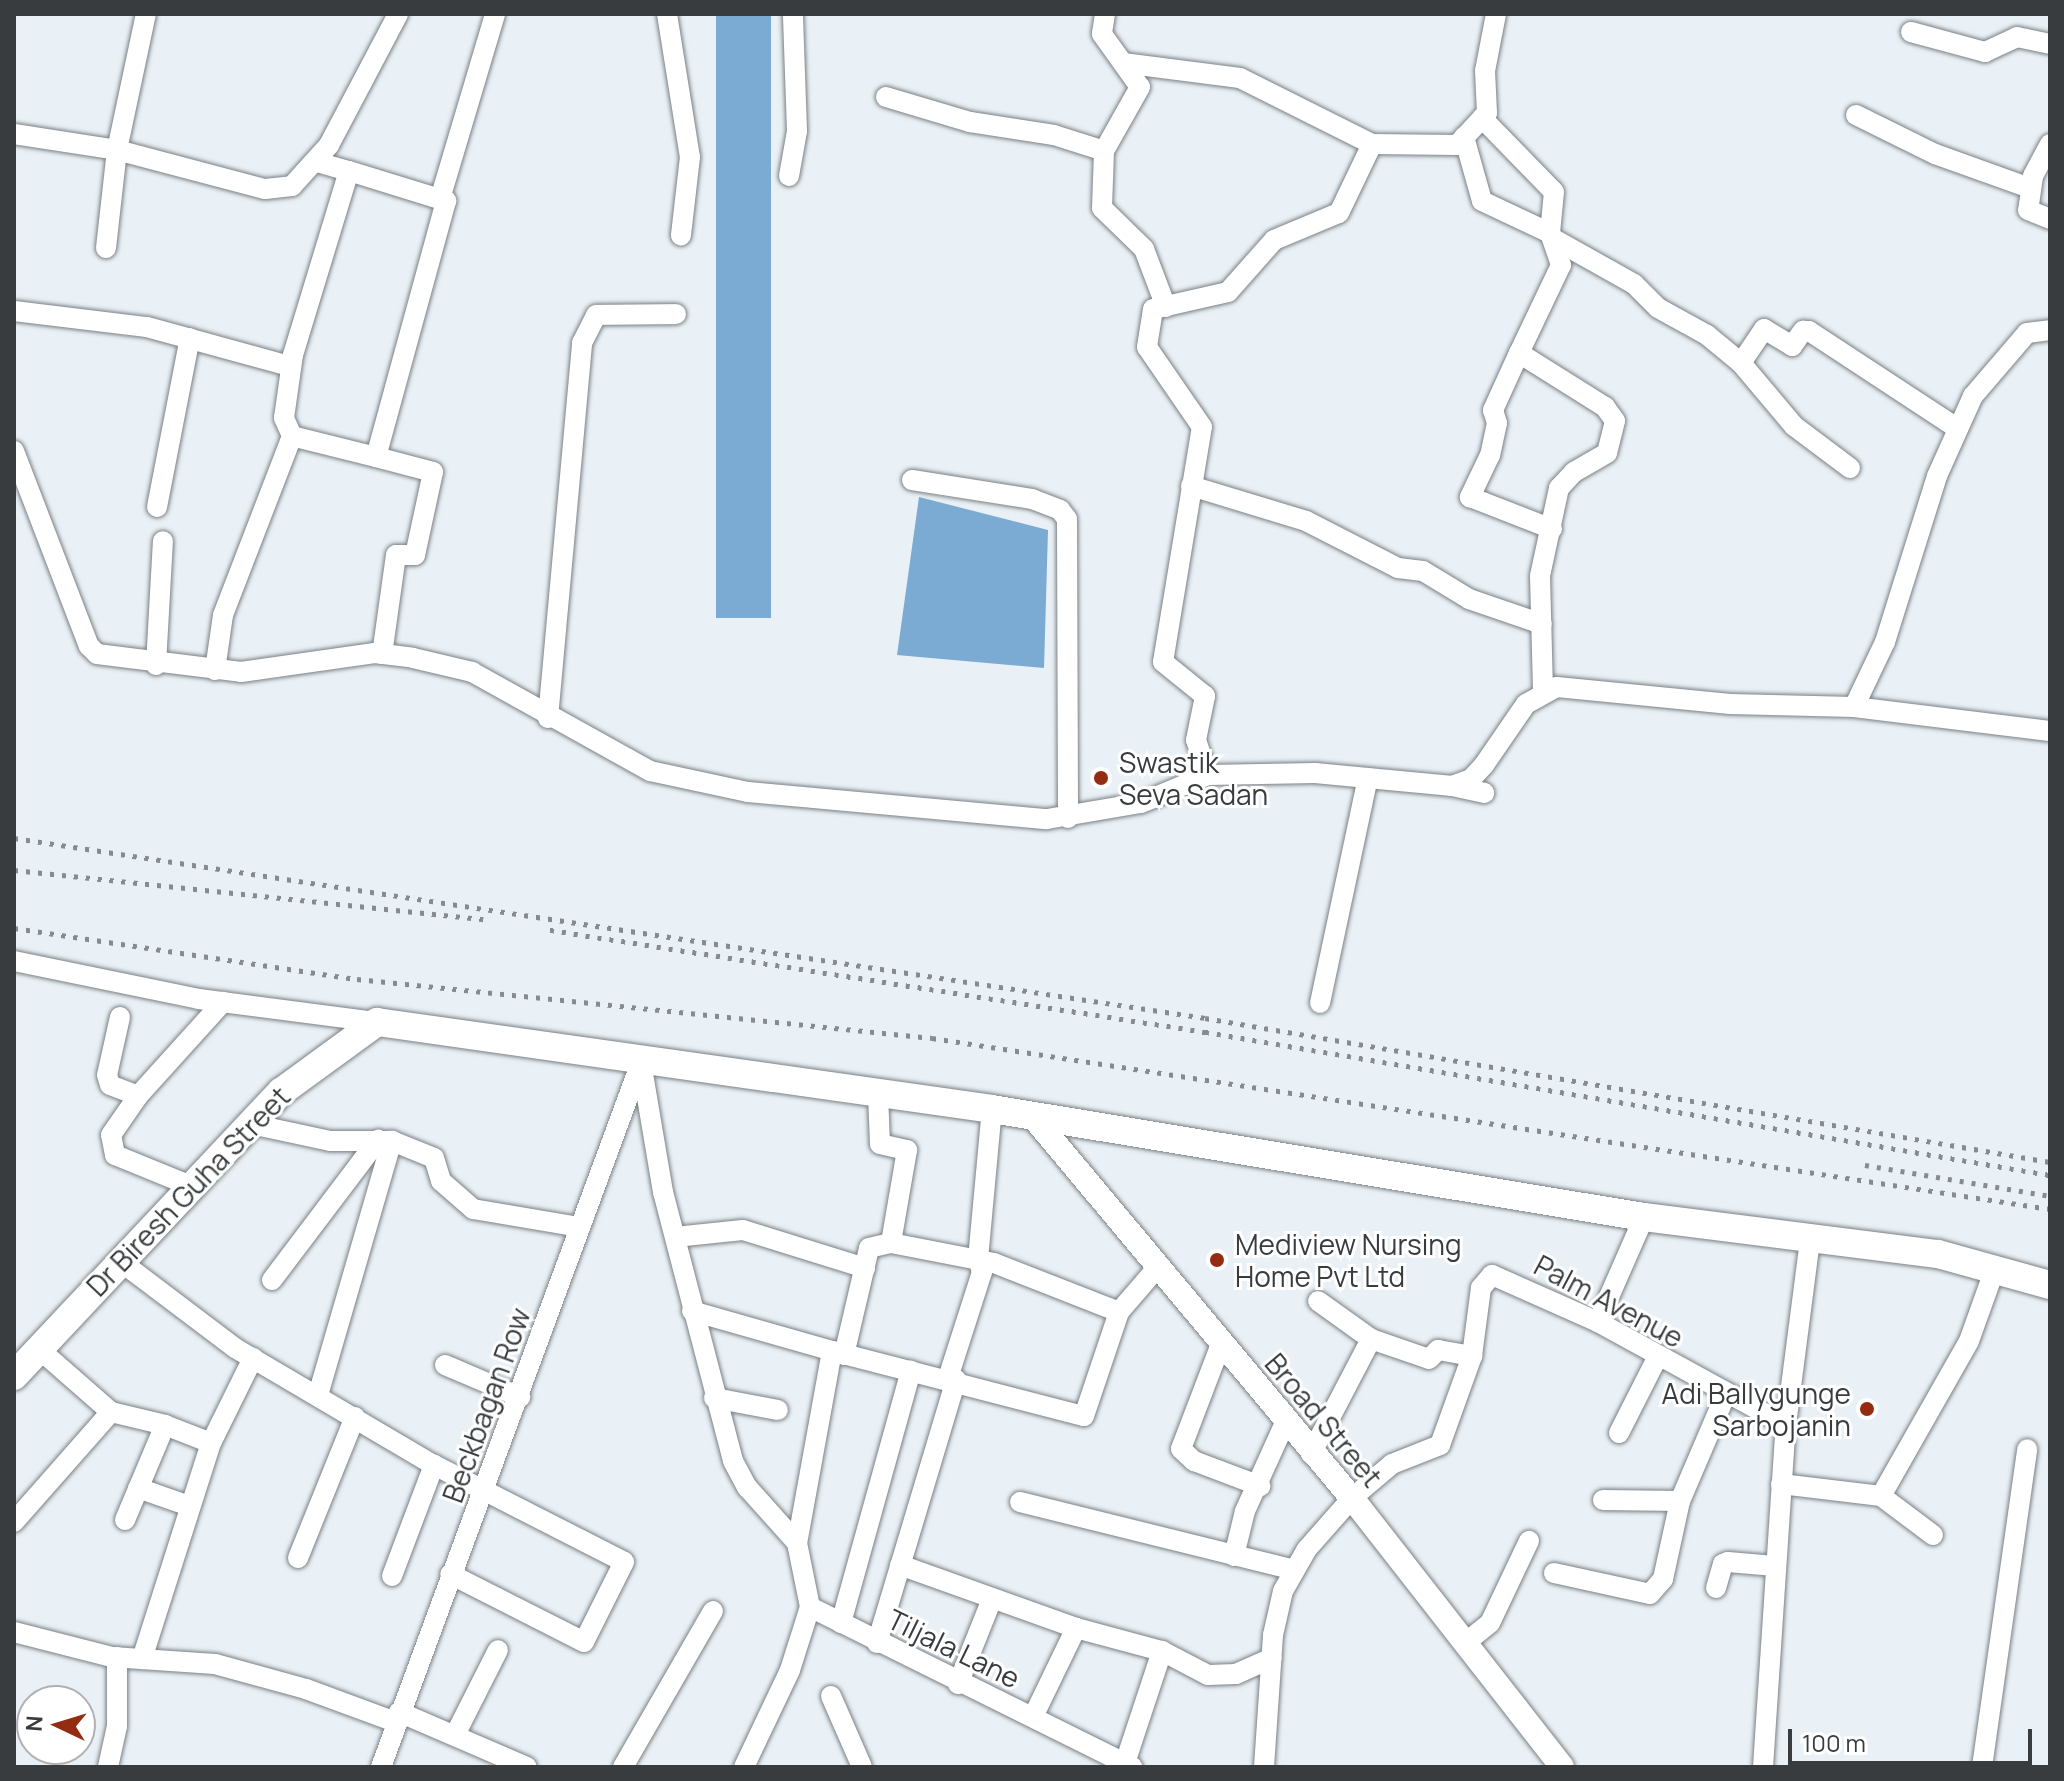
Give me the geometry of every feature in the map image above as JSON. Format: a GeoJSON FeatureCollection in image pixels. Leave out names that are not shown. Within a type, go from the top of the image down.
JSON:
{"type":"FeatureCollection","features":[{"type":"Feature","properties":{"kind":"main road"},"geometry":{"type":"LineString","coordinates":[[377,1022],[641,1062],[992,1109],[1644,1217],[1938,1254],[2050,1285]]}},
{"type":"Feature","properties":{"kind":"main road","name":"Dr Biresh Guha Street"},"geometry":{"type":"LineString","coordinates":[[14,1376],[251,1124],[329,1052],[377,1022]]}},
{"type":"Feature","properties":{"kind":"street"},"geometry":{"type":"LineString","coordinates":[[106,248],[117,150],[146,14]]}},
{"type":"Feature","properties":{"kind":"street"},"geometry":{"type":"LineString","coordinates":[[14,134],[117,150],[265,189],[292,186],[317,162],[398,14]]}},
{"type":"Feature","properties":{"kind":"street"},"geometry":{"type":"LineString","coordinates":[[440,199],[495,14]]}},
{"type":"Feature","properties":{"kind":"street"},"geometry":{"type":"LineString","coordinates":[[667,14],[690,157],[681,235]]}},
{"type":"Feature","properties":{"kind":"street"},"geometry":{"type":"LineString","coordinates":[[789,176],[797,131],[793,14]]}},
{"type":"Feature","properties":{"kind":"street"},"geometry":{"type":"LineString","coordinates":[[1105,14],[1102,34],[1140,87],[1104,151],[1102,208],[1144,249],[1166,307]]}},
{"type":"Feature","properties":{"kind":"street"},"geometry":{"type":"LineString","coordinates":[[1123,63],[1240,78],[1372,144],[1457,145],[1482,118],[1496,14]]}},
{"type":"Feature","properties":{"kind":"street"},"geometry":{"type":"LineString","coordinates":[[1911,32],[1985,52],[2017,37],[2050,44]]}},
{"type":"Feature","properties":{"kind":"street"},"geometry":{"type":"LineString","coordinates":[[886,97],[970,122],[1054,135],[1104,151]]}},
{"type":"Feature","properties":{"kind":"street"},"geometry":{"type":"LineString","coordinates":[[1856,115],[1935,154],[2030,188]]}},
{"type":"Feature","properties":{"kind":"street"},"geometry":{"type":"LineString","coordinates":[[1482,118],[1554,192],[1551,235],[1561,265],[1502,385],[1493,410],[1497,423],[1490,455],[1470,497],[1552,529]]}},
{"type":"Feature","properties":{"kind":"street"},"geometry":{"type":"LineString","coordinates":[[1464,137],[1482,201],[1551,235],[1634,284],[1658,308],[1707,335],[1741,363],[1794,426],[1850,468]]}},
{"type":"Feature","properties":{"kind":"street"},"geometry":{"type":"LineString","coordinates":[[1208,775],[1196,740],[1205,696],[1163,662],[1202,427],[1147,347],[1153,309],[1228,292],[1274,240],[1339,213],[1372,144]]}},
{"type":"Feature","properties":{"kind":"street"},"geometry":{"type":"LineString","coordinates":[[2050,144],[2030,188],[2028,210],[2050,219]]}},
{"type":"Feature","properties":{"kind":"street"},"geometry":{"type":"LineString","coordinates":[[317,162],[446,201],[429,278],[376,457]]}},
{"type":"Feature","properties":{"kind":"street"},"geometry":{"type":"LineString","coordinates":[[215,670],[223,615],[292,436],[284,418],[290,366],[349,171]]}},
{"type":"Feature","properties":{"kind":"street"},"geometry":{"type":"LineString","coordinates":[[14,311],[106,318],[290,366]]}},
{"type":"Feature","properties":{"kind":"street"},"geometry":{"type":"LineString","coordinates":[[548,718],[582,343],[596,315],[676,314]]}},
{"type":"Feature","properties":{"kind":"street"},"geometry":{"type":"LineString","coordinates":[[1741,363],[1764,329],[1792,346],[1803,331],[1809,331],[1958,429]]}},
{"type":"Feature","properties":{"kind":"street"},"geometry":{"type":"LineString","coordinates":[[1854,707],[1885,642],[1937,476],[1973,396],[2027,333],[2050,330]]}},
{"type":"Feature","properties":{"kind":"street"},"geometry":{"type":"LineString","coordinates":[[157,507],[190,338]]}},
{"type":"Feature","properties":{"kind":"street"},"geometry":{"type":"LineString","coordinates":[[1519,353],[1605,407],[1615,421],[1607,453],[1574,472],[1559,488],[1540,576],[1543,692]]}},
{"type":"Feature","properties":{"kind":"street"},"geometry":{"type":"LineString","coordinates":[[292,436],[433,472],[415,555],[396,555],[382,654]]}},
{"type":"Feature","properties":{"kind":"street"},"geometry":{"type":"LineString","coordinates":[[14,451],[89,646],[110,658],[215,670],[281,670],[343,655],[382,654],[472,672],[548,718],[650,771],[748,792],[1068,818],[1141,803],[1208,775],[1368,778],[1452,786],[1484,793]]}},
{"type":"Feature","properties":{"kind":"street"},"geometry":{"type":"LineString","coordinates":[[912,480],[1032,499],[1060,510],[1067,519],[1068,818]]}},
{"type":"Feature","properties":{"kind":"street"},"geometry":{"type":"LineString","coordinates":[[1191,486],[1306,521],[1398,568],[1423,571],[1469,599],[1542,624]]}},
{"type":"Feature","properties":{"kind":"street"},"geometry":{"type":"LineString","coordinates":[[156,665],[163,541]]}},
{"type":"Feature","properties":{"kind":"street"},"geometry":{"type":"LineString","coordinates":[[1452,786],[1471,779],[1508,725],[1543,692],[1582,686],[1730,704],[1854,707],[2050,731]]}},
{"type":"Feature","properties":{"kind":"street"},"geometry":{"type":"LineString","coordinates":[[1320,1003],[1368,778]]}},
{"type":"Feature","properties":{"kind":"street"},"geometry":{"type":"LineString","coordinates":[[14,961],[223,1002],[377,1022]]}},
{"type":"Feature","properties":{"kind":"street"},"geometry":{"type":"LineString","coordinates":[[191,1186],[115,1155],[111,1135],[138,1096],[223,1002]]}},
{"type":"Feature","properties":{"kind":"street"},"geometry":{"type":"LineString","coordinates":[[120,1017],[107,1075],[110,1085],[138,1096]]}},
{"type":"Feature","properties":{"kind":"street"},"geometry":{"type":"LineString","coordinates":[[641,1062],[692,1311],[733,1461],[747,1487],[797,1543]]}},
{"type":"Feature","properties":{"kind":"street","name":"Beckbagan Row"},"geometry":{"type":"LineString","coordinates":[[381,1767],[450,1574],[486,1491],[641,1062]]}},
{"type":"Feature","properties":{"kind":"street"},"geometry":{"type":"LineString","coordinates":[[878,1093],[880,1144],[907,1150],[891,1243]]}},
{"type":"Feature","properties":{"kind":"street"},"geometry":{"type":"LineString","coordinates":[[877,1643],[982,1272],[978,1259],[992,1109]]}},
{"type":"Feature","properties":{"kind":"street","name":"Broad Street"},"geometry":{"type":"LineString","coordinates":[[1034,1118],[1285,1423],[1352,1498],[1562,1767]]}},
{"type":"Feature","properties":{"kind":"street"},"geometry":{"type":"LineString","coordinates":[[251,1124],[330,1141],[385,1141],[434,1158],[441,1181],[473,1209],[579,1227]]}},
{"type":"Feature","properties":{"kind":"street"},"geometry":{"type":"LineString","coordinates":[[272,1280],[385,1141]]}},
{"type":"Feature","properties":{"kind":"street"},"geometry":{"type":"LineString","coordinates":[[318,1395],[385,1141]]}},
{"type":"Feature","properties":{"kind":"street"},"geometry":{"type":"LineString","coordinates":[[1598,1322],[1644,1217]]}},
{"type":"Feature","properties":{"kind":"street"},"geometry":{"type":"LineString","coordinates":[[675,1237],[743,1230],[865,1268]]}},
{"type":"Feature","properties":{"kind":"street"},"geometry":{"type":"LineString","coordinates":[[1763,1767],[1786,1425],[1810,1240]]}},
{"type":"Feature","properties":{"kind":"street"},"geometry":{"type":"LineString","coordinates":[[744,1767],[790,1670],[810,1607],[797,1543],[838,1353],[872,1243],[891,1243],[978,1259],[1119,1312]]}},
{"type":"Feature","properties":{"kind":"street"},"geometry":{"type":"LineString","coordinates":[[120,1261],[253,1358],[434,1465],[624,1562],[584,1642],[450,1574]]}},
{"type":"Feature","properties":{"kind":"street"},"geometry":{"type":"LineString","coordinates":[[692,1311],[838,1353],[952,1379],[1084,1416],[1119,1312],[1157,1268]]}},
{"type":"Feature","properties":{"kind":"street"},"geometry":{"type":"LineString","coordinates":[[1881,1496],[1969,1341],[1994,1271]]}},
{"type":"Feature","properties":{"kind":"street","name":"Palm Avenue"},"geometry":{"type":"LineString","coordinates":[[1264,1767],[1272,1658],[1283,1591],[1295,1570],[1352,1498],[1392,1464],[1440,1445],[1472,1356],[1481,1288],[1492,1275],[1598,1322],[1725,1396],[1786,1425]]}},
{"type":"Feature","properties":{"kind":"street"},"geometry":{"type":"LineString","coordinates":[[1318,1301],[1371,1339],[1429,1359],[1438,1350],[1472,1356]]}},
{"type":"Feature","properties":{"kind":"street"},"geometry":{"type":"LineString","coordinates":[[1311,1454],[1371,1339]]}},
{"type":"Feature","properties":{"kind":"street"},"geometry":{"type":"LineString","coordinates":[[1221,1344],[1181,1449],[1194,1461],[1260,1486]]}},
{"type":"Feature","properties":{"kind":"street"},"geometry":{"type":"LineString","coordinates":[[39,1349],[111,1412],[165,1425],[211,1443]]}},
{"type":"Feature","properties":{"kind":"street"},"geometry":{"type":"LineString","coordinates":[[142,1659],[211,1443],[253,1358]]}},
{"type":"Feature","properties":{"kind":"street"},"geometry":{"type":"LineString","coordinates":[[1619,1433],[1657,1358]]}},
{"type":"Feature","properties":{"kind":"street"},"geometry":{"type":"LineString","coordinates":[[445,1365],[520,1397]]}},
{"type":"Feature","properties":{"kind":"street"},"geometry":{"type":"LineString","coordinates":[[841,1623],[911,1371]]}},
{"type":"Feature","properties":{"kind":"street"},"geometry":{"type":"LineString","coordinates":[[1554,1573],[1650,1594],[1663,1579],[1680,1501],[1725,1396]]}},
{"type":"Feature","properties":{"kind":"street"},"geometry":{"type":"LineString","coordinates":[[714,1398],[778,1410]]}},
{"type":"Feature","properties":{"kind":"street"},"geometry":{"type":"LineString","coordinates":[[14,1522],[111,1412]]}},
{"type":"Feature","properties":{"kind":"street"},"geometry":{"type":"LineString","coordinates":[[298,1558],[355,1417]]}},
{"type":"Feature","properties":{"kind":"street"},"geometry":{"type":"LineString","coordinates":[[1234,1556],[1245,1511],[1260,1486],[1285,1423]]}},
{"type":"Feature","properties":{"kind":"street"},"geometry":{"type":"LineString","coordinates":[[125,1520],[165,1425]]}},
{"type":"Feature","properties":{"kind":"street"},"geometry":{"type":"LineString","coordinates":[[1982,1767],[2027,1449]]}},
{"type":"Feature","properties":{"kind":"street"},"geometry":{"type":"LineString","coordinates":[[392,1576],[434,1465]]}},
{"type":"Feature","properties":{"kind":"street"},"geometry":{"type":"LineString","coordinates":[[1781,1484],[1881,1496],[1933,1535]]}},
{"type":"Feature","properties":{"kind":"street"},"geometry":{"type":"LineString","coordinates":[[138,1488],[189,1506]]}},
{"type":"Feature","properties":{"kind":"street"},"geometry":{"type":"LineString","coordinates":[[1603,1500],[1680,1501]]}},
{"type":"Feature","properties":{"kind":"street"},"geometry":{"type":"LineString","coordinates":[[1020,1502],[1295,1570]]}},
{"type":"Feature","properties":{"kind":"street"},"geometry":{"type":"LineString","coordinates":[[1464,1644],[1490,1623],[1529,1541]]}},
{"type":"Feature","properties":{"kind":"street"},"geometry":{"type":"LineString","coordinates":[[1716,1588],[1723,1564],[1728,1562],[1775,1566]]}},
{"type":"Feature","properties":{"kind":"street"},"geometry":{"type":"LineString","coordinates":[[900,1565],[1076,1628],[1162,1651],[1221,1676],[1272,1658]]}},
{"type":"Feature","properties":{"kind":"street"},"geometry":{"type":"LineString","coordinates":[[958,1684],[992,1599]]}},
{"type":"Feature","properties":{"kind":"street","name":"Tiljala Lane"},"geometry":{"type":"LineString","coordinates":[[810,1607],[958,1684],[1129,1765]]}},
{"type":"Feature","properties":{"kind":"street"},"geometry":{"type":"LineString","coordinates":[[623,1767],[713,1611]]}},
{"type":"Feature","properties":{"kind":"street"},"geometry":{"type":"LineString","coordinates":[[1033,1717],[1076,1628]]}},
{"type":"Feature","properties":{"kind":"street"},"geometry":{"type":"LineString","coordinates":[[14,1632],[117,1657],[215,1664],[455,1735],[527,1767]]}},
{"type":"Feature","properties":{"kind":"street"},"geometry":{"type":"LineString","coordinates":[[455,1735],[498,1650]]}},
{"type":"Feature","properties":{"kind":"street"},"geometry":{"type":"LineString","coordinates":[[1129,1765],[1162,1651]]}},
{"type":"Feature","properties":{"kind":"street"},"geometry":{"type":"LineString","coordinates":[[108,1767],[117,1726],[117,1657]]}},
{"type":"Feature","properties":{"kind":"street"},"geometry":{"type":"LineString","coordinates":[[831,1696],[862,1767]]}},
{"type":"Feature","properties":{"kind":"water"},"geometry":{"type":"Polygon","coordinates":[[[716,14],[771,14],[771,618],[716,618],[716,14]]]}},
{"type":"Feature","properties":{"kind":"water"},"geometry":{"type":"Polygon","coordinates":[[[919,497],[1048,530],[1044,668],[897,655],[919,497]]]}},
{"type":"Feature","properties":{"kind":"railway"},"geometry":{"type":"LineString","coordinates":[[14,838],[1205,1018],[2050,1162]]}},
{"type":"Feature","properties":{"kind":"railway"},"geometry":{"type":"LineString","coordinates":[[14,870],[483,919]]}},
{"type":"Feature","properties":{"kind":"railway"},"geometry":{"type":"LineString","coordinates":[[14,928],[357,979],[932,1038],[2050,1209]]}},
{"type":"Feature","properties":{"kind":"railway"},"geometry":{"type":"LineString","coordinates":[[550,930],[1205,1032],[2050,1175]]}},
{"type":"Feature","properties":{"kind":"railway"},"geometry":{"type":"LineString","coordinates":[[1865,1165],[2050,1196]]}},
{"type":"Feature","properties":{"kind":"place","name":"Swastik Seva Sadan"},"geometry":{"type":"Point","coordinates":[1101,778]}},
{"type":"Feature","properties":{"kind":"place","name":"Mediview Nursing Home Pvt Ltd"},"geometry":{"type":"Point","coordinates":[1217,1260]}},
{"type":"Feature","properties":{"kind":"place","name":"Adi Ballygunge Sarbojanin"},"geometry":{"type":"Point","coordinates":[1867,1409]}}]}
